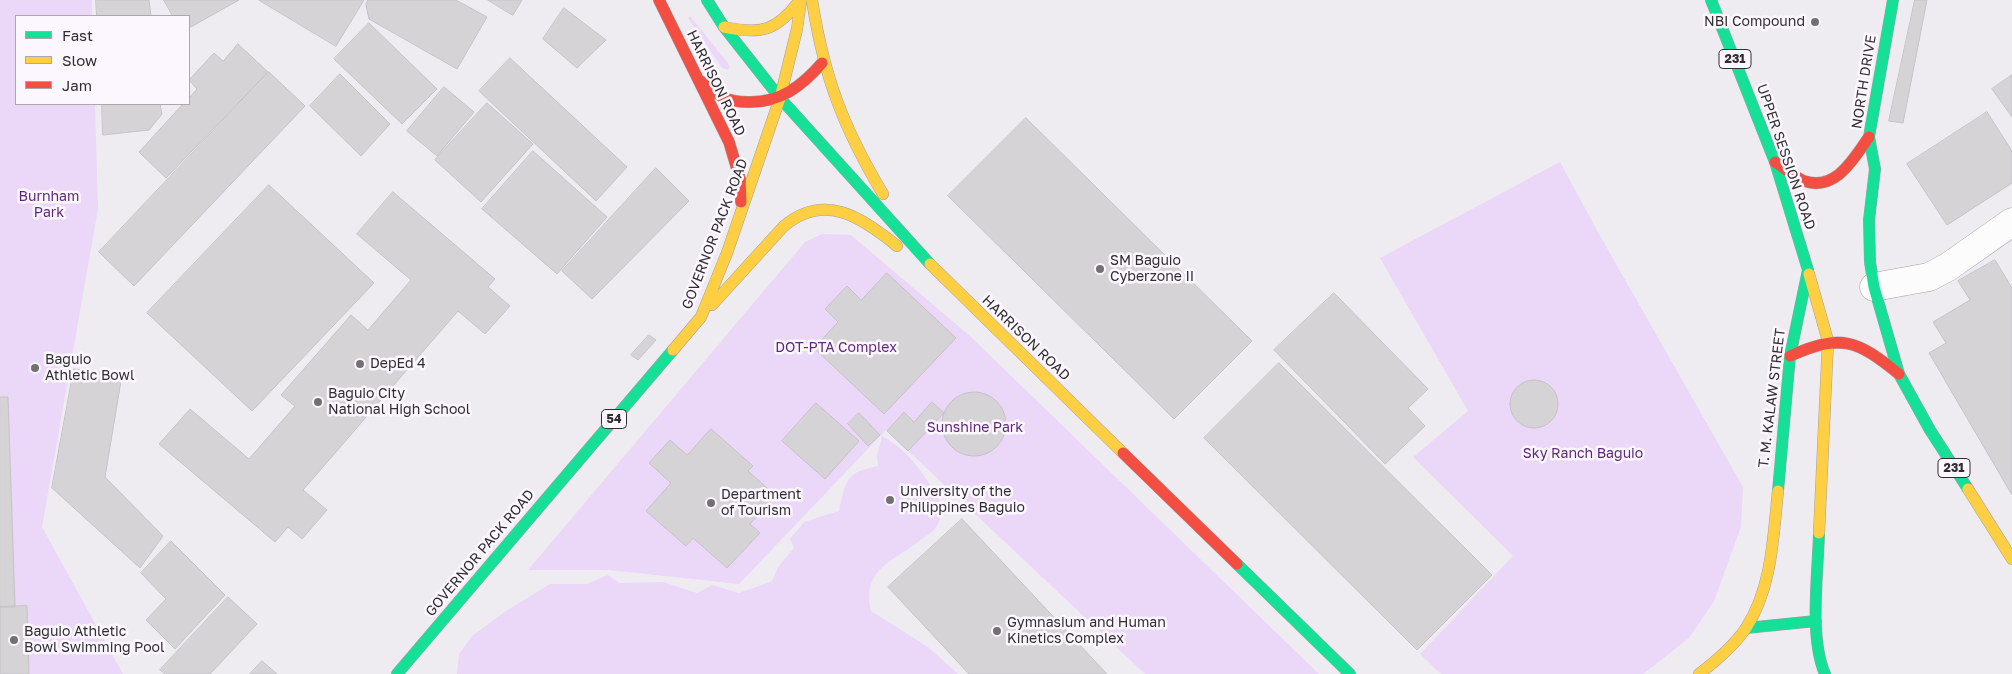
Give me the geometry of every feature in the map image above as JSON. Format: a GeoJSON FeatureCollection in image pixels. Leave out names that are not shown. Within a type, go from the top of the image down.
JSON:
{"type":"FeatureCollection","features":[{"type":"Feature","properties":{"kind":"main road","name":"HARRISON ROAD"},"geometry":{"type":"LineString","coordinates":[[659,0],[722,126],[734,156],[740,179],[741,211]]}},
{"type":"Feature","properties":{"kind":"main road","name":"HARRISON ROAD"},"geometry":{"type":"LineString","coordinates":[[707,0],[724,27],[780,98],[933,268],[1350,674]]}},
{"type":"Feature","properties":{"kind":"main road"},"geometry":{"type":"LineString","coordinates":[[724,27],[744,32],[760,32],[784,18],[801,0]]}},
{"type":"Feature","properties":{"kind":"main road","name":"GOVERNOR PACK ROAD"},"geometry":{"type":"LineString","coordinates":[[397,674],[700,317],[741,211],[780,98],[797,29],[801,0]]}},
{"type":"Feature","properties":{"kind":"main road"},"geometry":{"type":"LineString","coordinates":[[812,0],[822,63],[840,115],[859,155],[883,195],[933,268]]}},
{"type":"Feature","properties":{"kind":"main road","name":"UPPER SESSION ROAD"},"geometry":{"type":"LineString","coordinates":[[1711,0],[1775,162],[1808,270]]}},
{"type":"Feature","properties":{"kind":"main road","name":"NORTH DRIVE"},"geometry":{"type":"LineString","coordinates":[[1874,288],[1870,262],[1869,220],[1875,170],[1869,137],[1893,0]]}},
{"type":"Feature","properties":{"kind":"main road"},"geometry":{"type":"LineString","coordinates":[[699,80],[726,98],[743,103],[780,98],[797,89],[822,63]]}},
{"type":"Feature","properties":{"kind":"main road"},"geometry":{"type":"LineString","coordinates":[[1775,162],[1804,181],[1816,184],[1830,182],[1842,173],[1869,137]]}},
{"type":"Feature","properties":{"kind":"main road"},"geometry":{"type":"LineString","coordinates":[[700,317],[784,227],[798,216],[822,210],[841,212],[864,221],[980,314]]}},
{"type":"Feature","properties":{"kind":"main road"},"geometry":{"type":"LineString","coordinates":[[1808,270],[1828,341],[1816,621],[1819,652],[1825,674]]}},
{"type":"Feature","properties":{"kind":"main road","name":"T. M. KALAW STREET"},"geometry":{"type":"LineString","coordinates":[[1699,674],[1736,641],[1746,628],[1763,593],[1770,562],[1790,356],[1808,270]]}},
{"type":"Feature","properties":{"kind":"main road","name":"231"},"geometry":{"type":"LineString","coordinates":[[1874,288],[1899,374],[1930,430],[2012,559]]}},
{"type":"Feature","properties":{"kind":"main road"},"geometry":{"type":"LineString","coordinates":[[1790,356],[1808,347],[1828,341],[1862,346],[1899,374]]}},
{"type":"Feature","properties":{"kind":"main road"},"geometry":{"type":"LineString","coordinates":[[1746,628],[1816,621]]}},
{"type":"Feature","properties":{"kind":"main road"},"geometry":{"type":"LineString","coordinates":[[1713,663],[1721,674]]}},
{"type":"Feature","properties":{"kind":"street"},"geometry":{"type":"LineString","coordinates":[[1874,288],[1930,277],[1948,267],[2012,222]]}},
{"type":"Feature","properties":{"kind":"green space","name":"Baguio Athletic Bowl"},"geometry":{"type":"Polygon","coordinates":[[[0,0],[92,0],[92,15],[15,15],[15,105],[95,105],[98,209],[42,527],[123,674],[0,674],[0,0]]]}},
{"type":"Feature","properties":{"kind":"green space"},"geometry":{"type":"Polygon","coordinates":[[[690,16],[728,63],[730,66],[728,70],[722,68],[688,18],[690,16]]]}},
{"type":"Feature","properties":{"kind":"green space","name":"Sky Ranch Baguio"},"geometry":{"type":"Polygon","coordinates":[[[1560,162],[1743,487],[1741,527],[1714,601],[1689,638],[1643,674],[1441,674],[1420,654],[1513,556],[1413,457],[1468,411],[1380,258],[1560,162]]]}},
{"type":"Feature","properties":{"kind":"green space"},"geometry":{"type":"Polygon","coordinates":[[[822,234],[851,235],[970,336],[1319,674],[1145,674],[886,430],[739,584],[609,570],[528,570],[805,242],[822,234]]]}},
{"type":"Feature","properties":{"kind":"green space","name":"University of the Philippines Baguio"},"geometry":{"type":"Polygon","coordinates":[[[882,436],[911,458],[944,509],[934,530],[891,560],[876,575],[871,585],[869,596],[871,611],[928,647],[958,674],[457,674],[459,654],[472,636],[506,611],[550,584],[587,584],[608,575],[619,583],[663,582],[697,593],[712,585],[739,593],[772,581],[778,567],[794,548],[790,539],[804,522],[839,511],[843,492],[853,475],[867,468],[878,466],[877,456],[882,436]]]}},
{"type":"Feature","properties":{"kind":"building"},"geometry":{"type":"Polygon","coordinates":[[[96,0],[149,0],[151,15],[97,15],[96,0]]]}},
{"type":"Feature","properties":{"kind":"building"},"geometry":{"type":"Polygon","coordinates":[[[164,0],[239,0],[190,27],[190,15],[172,15],[164,0]]]}},
{"type":"Feature","properties":{"kind":"building"},"geometry":{"type":"Polygon","coordinates":[[[259,0],[364,0],[336,46],[259,0]]]}},
{"type":"Feature","properties":{"kind":"building"},"geometry":{"type":"Polygon","coordinates":[[[368,0],[456,0],[487,17],[457,69],[369,19],[366,5],[368,0]]]}},
{"type":"Feature","properties":{"kind":"building"},"geometry":{"type":"Polygon","coordinates":[[[488,0],[522,0],[513,15],[488,0]]]}},
{"type":"Feature","properties":{"kind":"building"},"geometry":{"type":"Polygon","coordinates":[[[1915,0],[1927,0],[1903,123],[1889,121],[1915,0]]]}},
{"type":"Feature","properties":{"kind":"building"},"geometry":{"type":"Polygon","coordinates":[[[564,8],[606,40],[577,68],[543,39],[564,8]]]}},
{"type":"Feature","properties":{"kind":"building"},"geometry":{"type":"Polygon","coordinates":[[[369,23],[437,89],[402,124],[334,59],[369,23]]]}},
{"type":"Feature","properties":{"kind":"building"},"geometry":{"type":"Polygon","coordinates":[[[238,44],[268,72],[166,178],[139,152],[182,105],[190,105],[190,97],[197,89],[190,79],[214,53],[223,61],[238,44]]]}},
{"type":"Feature","properties":{"kind":"building"},"geometry":{"type":"Polygon","coordinates":[[[510,58],[627,167],[596,201],[479,91],[510,58]]]}},
{"type":"Feature","properties":{"kind":"building"},"geometry":{"type":"Polygon","coordinates":[[[269,72],[305,106],[134,286],[99,252],[269,72]]]}},
{"type":"Feature","properties":{"kind":"building"},"geometry":{"type":"Polygon","coordinates":[[[340,74],[390,124],[361,156],[310,106],[340,74]]]}},
{"type":"Feature","properties":{"kind":"building"},"geometry":{"type":"Polygon","coordinates":[[[2012,75],[2012,117],[1992,89],[2012,75]]]}},
{"type":"Feature","properties":{"kind":"building"},"geometry":{"type":"Polygon","coordinates":[[[444,87],[474,112],[437,156],[407,131],[444,87]]]}},
{"type":"Feature","properties":{"kind":"building"},"geometry":{"type":"Polygon","coordinates":[[[487,103],[533,144],[481,202],[435,160],[487,103]]]}},
{"type":"Feature","properties":{"kind":"building"},"geometry":{"type":"Polygon","coordinates":[[[102,105],[160,105],[162,114],[149,130],[103,135],[102,105]]]}},
{"type":"Feature","properties":{"kind":"building"},"geometry":{"type":"Polygon","coordinates":[[[1987,112],[2012,151],[2012,183],[1947,225],[1907,164],[1987,112]]]}},
{"type":"Feature","properties":{"kind":"building","name":"SM Baguio Cyberzone II"},"geometry":{"type":"Polygon","coordinates":[[[1026,118],[1252,341],[1174,419],[948,196],[1026,118]]]}},
{"type":"Feature","properties":{"kind":"building"},"geometry":{"type":"Polygon","coordinates":[[[533,151],[607,217],[557,274],[482,209],[533,151]]]}},
{"type":"Feature","properties":{"kind":"building"},"geometry":{"type":"Polygon","coordinates":[[[656,168],[689,201],[592,299],[562,271],[656,168]]]}},
{"type":"Feature","properties":{"kind":"building"},"geometry":{"type":"Polygon","coordinates":[[[269,185],[374,283],[252,411],[147,313],[269,185]]]}},
{"type":"Feature","properties":{"kind":"building","name":"DepEd 4"},"geometry":{"type":"Polygon","coordinates":[[[393,192],[495,279],[488,287],[510,306],[485,334],[458,311],[303,490],[327,510],[302,539],[288,527],[275,542],[159,444],[190,409],[249,459],[295,406],[281,395],[351,315],[368,330],[411,280],[357,234],[393,192]]]}},
{"type":"Feature","properties":{"kind":"building"},"geometry":{"type":"Polygon","coordinates":[[[1995,260],[2012,288],[2012,495],[1929,353],[1946,343],[1933,322],[1970,300],[1958,281],[1995,260]]]}},
{"type":"Feature","properties":{"kind":"building"},"geometry":{"type":"Polygon","coordinates":[[[887,273],[956,338],[884,414],[814,348],[838,322],[825,309],[847,286],[861,300],[887,273]]]}},
{"type":"Feature","properties":{"kind":"building"},"geometry":{"type":"Polygon","coordinates":[[[1334,293],[1428,389],[1408,408],[1425,426],[1385,464],[1274,350],[1334,293]]]}},
{"type":"Feature","properties":{"kind":"building"},"geometry":{"type":"Polygon","coordinates":[[[649,335],[656,340],[638,360],[631,355],[649,335]]]}},
{"type":"Feature","properties":{"kind":"building"},"geometry":{"type":"Polygon","coordinates":[[[1279,363],[1492,575],[1417,650],[1204,438],[1279,363]]]}},
{"type":"Feature","properties":{"kind":"building"},"geometry":{"type":"Polygon","coordinates":[[[74,369],[122,375],[105,477],[163,536],[140,568],[52,488],[74,369]]]}},
{"type":"Feature","properties":{"kind":"building"},"geometry":{"type":"Polygon","coordinates":[[[1529,380],[1539,380],[1548,384],[1554,390],[1557,395],[1557,413],[1548,424],[1539,428],[1529,428],[1520,424],[1514,418],[1510,409],[1510,399],[1514,390],[1520,384],[1529,380]]]}},
{"type":"Feature","properties":{"kind":"building"},"geometry":{"type":"Polygon","coordinates":[[[974,392],[992,398],[1000,406],[1006,424],[1000,442],[992,450],[974,456],[956,450],[948,442],[942,424],[948,406],[956,398],[974,392]]]}},
{"type":"Feature","properties":{"kind":"building"},"geometry":{"type":"Polygon","coordinates":[[[0,397],[8,397],[15,607],[0,607],[0,397]]]}},
{"type":"Feature","properties":{"kind":"building"},"geometry":{"type":"Polygon","coordinates":[[[932,402],[944,413],[908,451],[887,431],[904,412],[914,422],[932,402]]]}},
{"type":"Feature","properties":{"kind":"building"},"geometry":{"type":"Polygon","coordinates":[[[816,403],[859,441],[825,479],[782,441],[816,403]]]}},
{"type":"Feature","properties":{"kind":"building"},"geometry":{"type":"Polygon","coordinates":[[[859,413],[880,435],[868,446],[848,424],[859,413]]]}},
{"type":"Feature","properties":{"kind":"building","name":"Department of Tourism"},"geometry":{"type":"Polygon","coordinates":[[[711,429],[753,466],[748,471],[776,496],[750,524],[760,533],[727,568],[693,538],[686,546],[646,511],[671,483],[649,463],[670,440],[687,455],[711,429]]]}},
{"type":"Feature","properties":{"kind":"building","name":"Gymnasium and Human Kinetics Complex"},"geometry":{"type":"Polygon","coordinates":[[[962,519],[1107,674],[969,674],[888,587],[962,519]]]}},
{"type":"Feature","properties":{"kind":"building"},"geometry":{"type":"Polygon","coordinates":[[[171,541],[225,595],[175,649],[146,620],[166,599],[141,573],[171,541]]]}},
{"type":"Feature","properties":{"kind":"building"},"geometry":{"type":"Polygon","coordinates":[[[228,597],[257,624],[210,674],[165,674],[160,670],[228,597]]]}},
{"type":"Feature","properties":{"kind":"building","name":"Baguio Athletic Bowl Swimming Pool"},"geometry":{"type":"Polygon","coordinates":[[[27,606],[29,674],[0,674],[0,607],[27,606]]]}},
{"type":"Feature","properties":{"kind":"building"},"geometry":{"type":"Polygon","coordinates":[[[262,661],[277,674],[250,674],[262,661]]]}},
{"type":"Feature","properties":{"kind":"traffic: fast"},"geometry":{"type":"LineString","coordinates":[[707,0],[724,27],[780,98],[930,264]]}},
{"type":"Feature","properties":{"kind":"traffic: fast"},"geometry":{"type":"LineString","coordinates":[[1711,0],[1775,162],[1808,270]]}},
{"type":"Feature","properties":{"kind":"traffic: fast"},"geometry":{"type":"LineString","coordinates":[[1893,0],[1869,137],[1875,169],[1869,220],[1870,262],[1874,287],[1899,374],[1930,430],[1968,489]]}},
{"type":"Feature","properties":{"kind":"traffic: fast"},"geometry":{"type":"LineString","coordinates":[[1778,491],[1790,356],[1808,270]]}},
{"type":"Feature","properties":{"kind":"traffic: fast"},"geometry":{"type":"LineString","coordinates":[[397,674],[673,350]]}},
{"type":"Feature","properties":{"kind":"traffic: fast"},"geometry":{"type":"LineString","coordinates":[[1819,533],[1816,624],[1820,659],[1825,674]]}},
{"type":"Feature","properties":{"kind":"traffic: fast"},"geometry":{"type":"LineString","coordinates":[[1237,564],[1350,674]]}},
{"type":"Feature","properties":{"kind":"traffic: fast"},"geometry":{"type":"LineString","coordinates":[[1746,628],[1816,621]]}},
{"type":"Feature","properties":{"kind":"traffic: slow"},"geometry":{"type":"LineString","coordinates":[[724,27],[748,31],[767,28],[784,18],[800,0]]}},
{"type":"Feature","properties":{"kind":"traffic: slow"},"geometry":{"type":"LineString","coordinates":[[780,98],[797,29],[801,0]]}},
{"type":"Feature","properties":{"kind":"traffic: slow"},"geometry":{"type":"LineString","coordinates":[[812,0],[829,78],[837,101],[857,146],[883,194]]}},
{"type":"Feature","properties":{"kind":"traffic: slow"},"geometry":{"type":"LineString","coordinates":[[673,350],[701,317],[727,253],[780,98]]}},
{"type":"Feature","properties":{"kind":"traffic: slow"},"geometry":{"type":"LineString","coordinates":[[712,305],[783,227],[798,216],[813,211],[843,212],[871,226],[897,246]]}},
{"type":"Feature","properties":{"kind":"traffic: slow"},"geometry":{"type":"LineString","coordinates":[[930,264],[1123,453]]}},
{"type":"Feature","properties":{"kind":"traffic: slow"},"geometry":{"type":"LineString","coordinates":[[1809,274],[1828,341],[1819,533]]}},
{"type":"Feature","properties":{"kind":"traffic: slow"},"geometry":{"type":"LineString","coordinates":[[1968,489],[2012,559]]}},
{"type":"Feature","properties":{"kind":"traffic: slow"},"geometry":{"type":"LineString","coordinates":[[1699,674],[1736,641],[1755,613],[1770,562],[1778,491]]}},
{"type":"Feature","properties":{"kind":"traffic: jam"},"geometry":{"type":"LineString","coordinates":[[659,0],[729,142],[740,179],[741,202]]}},
{"type":"Feature","properties":{"kind":"traffic: jam"},"geometry":{"type":"LineString","coordinates":[[699,80],[728,99],[742,102],[760,102],[790,92],[822,63]]}},
{"type":"Feature","properties":{"kind":"traffic: jam"},"geometry":{"type":"LineString","coordinates":[[1775,162],[1804,181],[1826,182],[1843,171],[1869,137]]}},
{"type":"Feature","properties":{"kind":"traffic: jam"},"geometry":{"type":"LineString","coordinates":[[1790,356],[1823,344],[1848,344],[1860,347],[1899,374]]}},
{"type":"Feature","properties":{"kind":"traffic: jam"},"geometry":{"type":"LineString","coordinates":[[1123,453],[1237,564]]}},
{"type":"Feature","properties":{"kind":"place","name":"NBI Compound"},"geometry":{"type":"Point","coordinates":[1815,22]}},
{"type":"Feature","properties":{"kind":"place","name":"SM Baguio Cyberzone II"},"geometry":{"type":"Point","coordinates":[1100,269]}},
{"type":"Feature","properties":{"kind":"place","name":"DepEd 4"},"geometry":{"type":"Point","coordinates":[360,364]}},
{"type":"Feature","properties":{"kind":"place","name":"Baguio Athletic Bowl"},"geometry":{"type":"Point","coordinates":[35,368]}},
{"type":"Feature","properties":{"kind":"place","name":"Baguio City National High School"},"geometry":{"type":"Point","coordinates":[318,402]}},
{"type":"Feature","properties":{"kind":"place","name":"University of the Philippines Baguio"},"geometry":{"type":"Point","coordinates":[890,500]}},
{"type":"Feature","properties":{"kind":"place","name":"Department of Tourism"},"geometry":{"type":"Point","coordinates":[711,503]}},
{"type":"Feature","properties":{"kind":"place","name":"Gymnasium and Human Kinetics Complex"},"geometry":{"type":"Point","coordinates":[997,631]}},
{"type":"Feature","properties":{"kind":"place","name":"Baguio Athletic Bowl Swimming Pool"},"geometry":{"type":"Point","coordinates":[14,640]}},
{"type":"Feature","properties":{"kind":"park label","name":"Burnham Park"},"geometry":{"type":"Point","coordinates":[49,206]}},
{"type":"Feature","properties":{"kind":"park label","name":"DOT-PTA Complex"},"geometry":{"type":"Point","coordinates":[836,348]}},
{"type":"Feature","properties":{"kind":"park label","name":"Sunshine Park"},"geometry":{"type":"Point","coordinates":[975,428]}}]}
